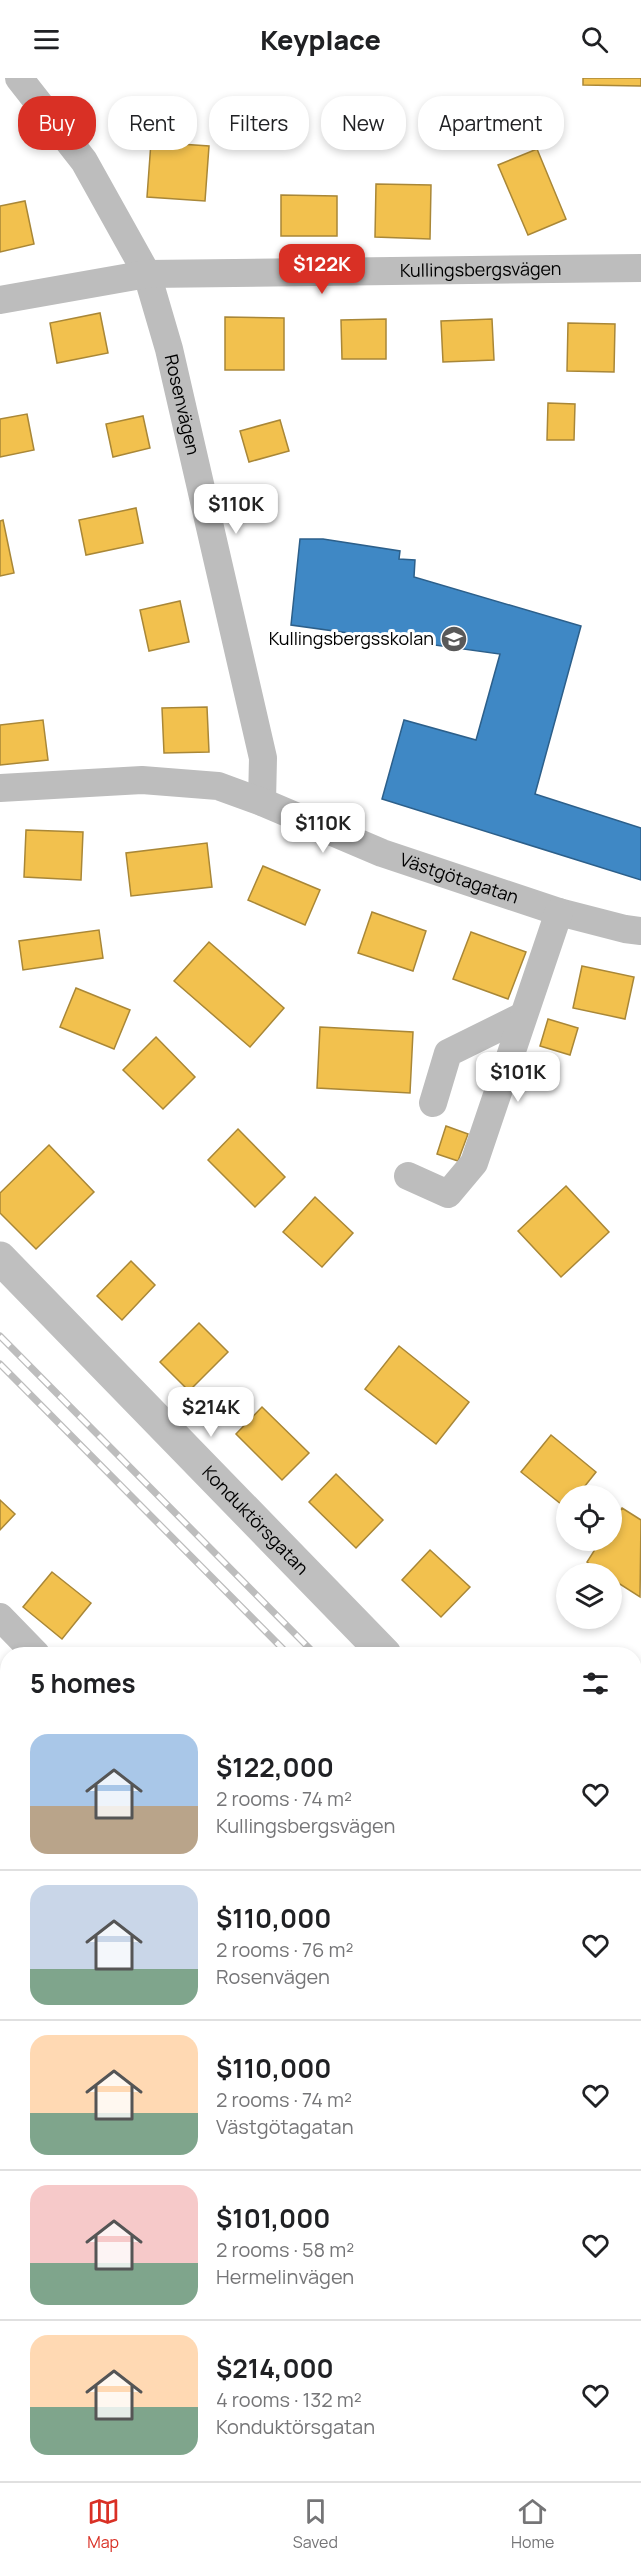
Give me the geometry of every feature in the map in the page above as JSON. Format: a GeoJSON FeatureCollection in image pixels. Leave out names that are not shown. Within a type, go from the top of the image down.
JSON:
{"type":"FeatureCollection","features":[{"type":"Feature","properties":{"kind":"street","name":"Rosenvägen"},"geometry":{"type":"LineString","coordinates":[[19,78],[84,161],[147,274],[169,349],[263,758],[262,802]]}},
{"type":"Feature","properties":{"kind":"street","name":"Kullingsbergsvägen"},"geometry":{"type":"LineString","coordinates":[[0,300],[147,274],[641,268]]}},
{"type":"Feature","properties":{"kind":"street","name":"Västgötagatan"},"geometry":{"type":"LineString","coordinates":[[0,788],[142,780],[218,786],[262,802],[382,853],[559,912],[641,931]]}},
{"type":"Feature","properties":{"kind":"street"},"geometry":{"type":"LineString","coordinates":[[408,1176],[448,1194],[474,1163],[559,912]]}},
{"type":"Feature","properties":{"kind":"street"},"geometry":{"type":"LineString","coordinates":[[433,1103],[448,1053],[523,1016]]}},
{"type":"Feature","properties":{"kind":"street","name":"Konduktörsgatan"},"geometry":{"type":"LineString","coordinates":[[0,1257],[378,1647]]}},
{"type":"Feature","properties":{"kind":"street"},"geometry":{"type":"LineString","coordinates":[[0,1617],[29,1647]]}},
{"type":"Feature","properties":{"kind":"building: Homes"},"geometry":{"type":"Polygon","coordinates":[[[583,78],[641,78],[641,86],[583,85],[583,78]]]}},
{"type":"Feature","properties":{"kind":"building: Homes"},"geometry":{"type":"Polygon","coordinates":[[[197,145],[209,146],[205,201],[147,197],[150,150],[197,150],[197,145]]]}},
{"type":"Feature","properties":{"kind":"building: Homes"},"geometry":{"type":"Polygon","coordinates":[[[537,150],[566,219],[528,235],[498,165],[537,150]]]}},
{"type":"Feature","properties":{"kind":"building: Homes"},"geometry":{"type":"Polygon","coordinates":[[[376,184],[431,185],[430,239],[375,237],[376,184]]]}},
{"type":"Feature","properties":{"kind":"building: Homes"},"geometry":{"type":"Polygon","coordinates":[[[281,195],[337,196],[337,236],[281,236],[281,195]]]}},
{"type":"Feature","properties":{"kind":"building: Homes"},"geometry":{"type":"Polygon","coordinates":[[[25,201],[34,244],[0,252],[0,206],[25,201]]]}},
{"type":"Feature","properties":{"kind":"building: Homes"},"geometry":{"type":"Polygon","coordinates":[[[100,313],[108,353],[57,363],[50,323],[100,313]]]}},
{"type":"Feature","properties":{"kind":"building: Homes"},"geometry":{"type":"Polygon","coordinates":[[[225,317],[284,318],[284,370],[225,370],[225,317]]]}},
{"type":"Feature","properties":{"kind":"building: Homes"},"geometry":{"type":"Polygon","coordinates":[[[386,319],[386,359],[342,359],[341,320],[386,319]]]}},
{"type":"Feature","properties":{"kind":"building: Homes"},"geometry":{"type":"Polygon","coordinates":[[[492,319],[494,360],[443,362],[441,321],[492,319]]]}},
{"type":"Feature","properties":{"kind":"building: Homes"},"geometry":{"type":"Polygon","coordinates":[[[568,323],[615,324],[614,372],[567,371],[568,323]]]}},
{"type":"Feature","properties":{"kind":"building: Homes"},"geometry":{"type":"Polygon","coordinates":[[[548,403],[575,404],[574,440],[547,440],[548,403]]]}},
{"type":"Feature","properties":{"kind":"building: Homes"},"geometry":{"type":"Polygon","coordinates":[[[27,414],[34,450],[0,457],[0,419],[27,414]]]}},
{"type":"Feature","properties":{"kind":"building: Homes"},"geometry":{"type":"Polygon","coordinates":[[[143,416],[150,448],[113,457],[106,424],[143,416]]]}},
{"type":"Feature","properties":{"kind":"building: Homes"},"geometry":{"type":"Polygon","coordinates":[[[280,420],[289,451],[249,462],[240,431],[280,420]]]}},
{"type":"Feature","properties":{"kind":"building: Homes"},"geometry":{"type":"Polygon","coordinates":[[[136,508],[143,543],[86,555],[79,520],[136,508]]]}},
{"type":"Feature","properties":{"kind":"building: Homes"},"geometry":{"type":"Polygon","coordinates":[[[3,520],[14,573],[0,576],[0,521],[3,520]]]}},
{"type":"Feature","properties":{"kind":"building: Homes"},"geometry":{"type":"Polygon","coordinates":[[[180,601],[189,642],[149,651],[140,610],[180,601]]]}},
{"type":"Feature","properties":{"kind":"building: Homes"},"geometry":{"type":"Polygon","coordinates":[[[207,707],[209,752],[164,753],[162,708],[207,707]]]}},
{"type":"Feature","properties":{"kind":"building: Homes"},"geometry":{"type":"Polygon","coordinates":[[[43,720],[48,760],[0,765],[0,725],[43,720]]]}},
{"type":"Feature","properties":{"kind":"building: Homes"},"geometry":{"type":"Polygon","coordinates":[[[26,830],[83,832],[81,880],[24,877],[26,830]]]}},
{"type":"Feature","properties":{"kind":"building: Homes"},"geometry":{"type":"Polygon","coordinates":[[[207,843],[212,887],[131,896],[126,853],[207,843]]]}},
{"type":"Feature","properties":{"kind":"building: Homes"},"geometry":{"type":"Polygon","coordinates":[[[263,866],[320,890],[305,925],[248,900],[263,866]]]}},
{"type":"Feature","properties":{"kind":"building: Homes"},"geometry":{"type":"Polygon","coordinates":[[[372,912],[426,931],[413,971],[358,953],[372,912]]]}},
{"type":"Feature","properties":{"kind":"building: Homes"},"geometry":{"type":"Polygon","coordinates":[[[99,930],[103,958],[23,970],[19,941],[99,930]]]}},
{"type":"Feature","properties":{"kind":"building: Homes"},"geometry":{"type":"Polygon","coordinates":[[[471,932],[526,952],[508,999],[453,979],[471,932]]]}},
{"type":"Feature","properties":{"kind":"building: Homes"},"geometry":{"type":"Polygon","coordinates":[[[209,942],[284,1008],[250,1047],[174,981],[209,942]]]}},
{"type":"Feature","properties":{"kind":"building: Homes"},"geometry":{"type":"Polygon","coordinates":[[[582,966],[634,977],[625,1019],[573,1008],[582,966]]]}},
{"type":"Feature","properties":{"kind":"building: Homes"},"geometry":{"type":"Polygon","coordinates":[[[76,988],[130,1010],[114,1049],[60,1027],[76,988]]]}},
{"type":"Feature","properties":{"kind":"building: Homes"},"geometry":{"type":"Polygon","coordinates":[[[548,1019],[578,1028],[570,1055],[540,1046],[548,1019]]]}},
{"type":"Feature","properties":{"kind":"building: Homes"},"geometry":{"type":"Polygon","coordinates":[[[320,1027],[413,1032],[410,1093],[317,1088],[320,1027]]]}},
{"type":"Feature","properties":{"kind":"building: Homes"},"geometry":{"type":"Polygon","coordinates":[[[156,1037],[195,1077],[163,1109],[123,1070],[156,1037]]]}},
{"type":"Feature","properties":{"kind":"building: Homes"},"geometry":{"type":"Polygon","coordinates":[[[446,1126],[468,1134],[458,1161],[437,1154],[446,1126]]]}},
{"type":"Feature","properties":{"kind":"building: Homes"},"geometry":{"type":"Polygon","coordinates":[[[238,1129],[285,1177],[255,1207],[208,1160],[238,1129]]]}},
{"type":"Feature","properties":{"kind":"building: Homes"},"geometry":{"type":"Polygon","coordinates":[[[49,1145],[94,1192],[36,1249],[0,1213],[0,1193],[49,1145]]]}},
{"type":"Feature","properties":{"kind":"building: Homes"},"geometry":{"type":"Polygon","coordinates":[[[566,1186],[609,1232],[561,1277],[518,1231],[566,1186]]]}},
{"type":"Feature","properties":{"kind":"building: Homes"},"geometry":{"type":"Polygon","coordinates":[[[315,1197],[353,1233],[322,1267],[283,1232],[315,1197]]]}},
{"type":"Feature","properties":{"kind":"building: Homes"},"geometry":{"type":"Polygon","coordinates":[[[131,1261],[155,1285],[122,1320],[97,1296],[131,1261]]]}},
{"type":"Feature","properties":{"kind":"building: Homes"},"geometry":{"type":"Polygon","coordinates":[[[199,1323],[228,1352],[189,1391],[160,1362],[199,1323]]]}},
{"type":"Feature","properties":{"kind":"building: Homes"},"geometry":{"type":"Polygon","coordinates":[[[399,1346],[469,1402],[436,1444],[365,1389],[399,1346]]]}},
{"type":"Feature","properties":{"kind":"building: Homes"},"geometry":{"type":"Polygon","coordinates":[[[262,1407],[309,1453],[282,1480],[236,1434],[262,1407]]]}},
{"type":"Feature","properties":{"kind":"building: Homes"},"geometry":{"type":"Polygon","coordinates":[[[551,1435],[596,1472],[586,1485],[556,1485],[556,1500],[521,1472],[551,1435]]]}},
{"type":"Feature","properties":{"kind":"building: Homes"},"geometry":{"type":"Polygon","coordinates":[[[336,1474],[383,1520],[356,1548],[309,1502],[336,1474]]]}},
{"type":"Feature","properties":{"kind":"building: Homes"},"geometry":{"type":"Polygon","coordinates":[[[0,1500],[15,1514],[0,1530],[0,1500]]]}},
{"type":"Feature","properties":{"kind":"building: Homes"},"geometry":{"type":"Polygon","coordinates":[[[622,1508],[641,1520],[640,1597],[622,1585],[622,1563],[587,1562],[594,1551],[622,1551],[622,1508]]]}},
{"type":"Feature","properties":{"kind":"building: Homes"},"geometry":{"type":"Polygon","coordinates":[[[430,1550],[470,1587],[441,1617],[402,1580],[430,1550]]]}},
{"type":"Feature","properties":{"kind":"building: Homes"},"geometry":{"type":"Polygon","coordinates":[[[52,1572],[91,1603],[62,1639],[23,1607],[52,1572]]]}},
{"type":"Feature","properties":{"kind":"building: Schools"},"geometry":{"type":"Polygon","coordinates":[[[300,539],[323,539],[400,551],[399,559],[415,560],[414,577],[581,626],[535,794],[641,828],[641,880],[382,799],[404,720],[476,740],[500,654],[291,625],[300,539]]]}},
{"type":"Feature","properties":{"kind":"railway"},"geometry":{"type":"LineString","coordinates":[[0,1336],[308,1647]]}},
{"type":"Feature","properties":{"kind":"railway"},"geometry":{"type":"LineString","coordinates":[[0,1364],[281,1647]]}},
{"type":"Feature","properties":{"kind":"place","name":"Kullingsbergsskolan"},"geometry":{"type":"Point","coordinates":[454,639]}}]}
